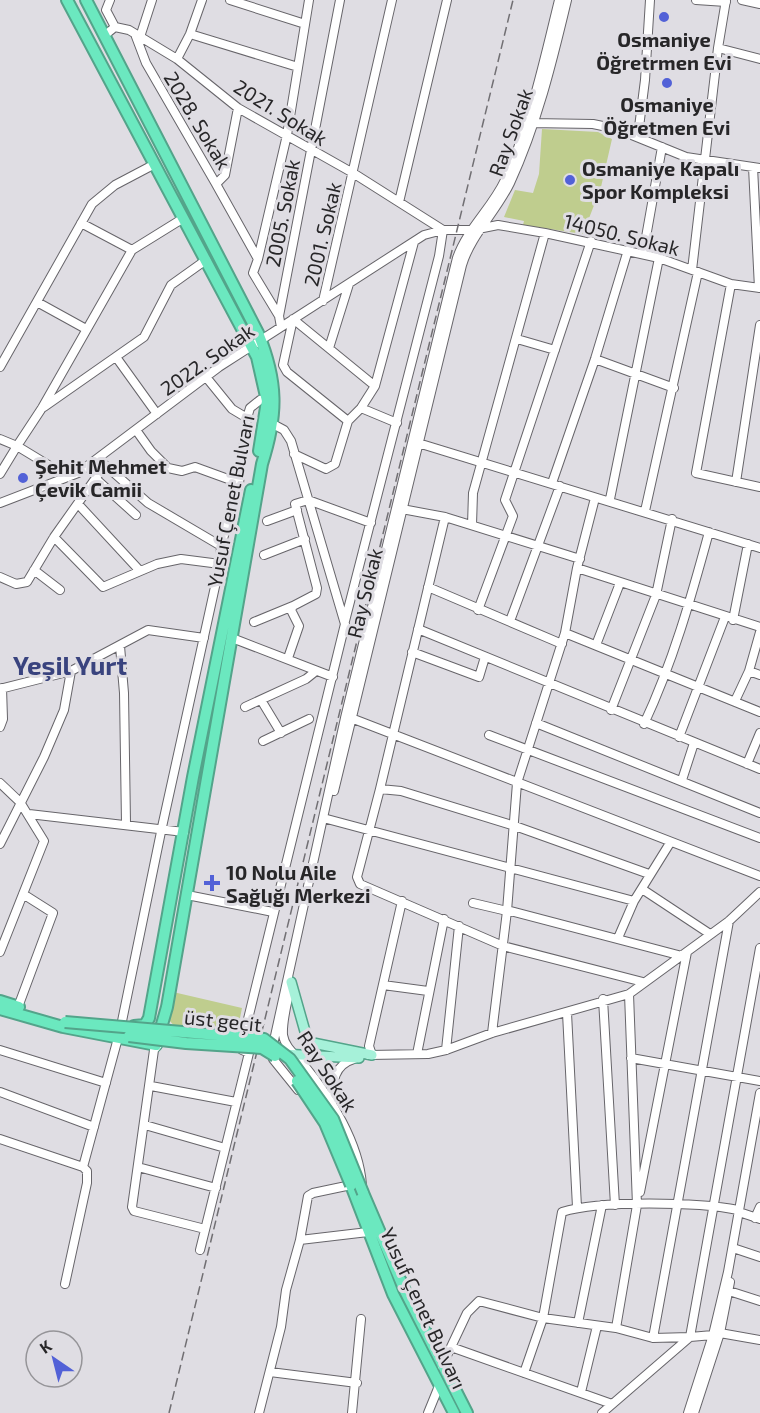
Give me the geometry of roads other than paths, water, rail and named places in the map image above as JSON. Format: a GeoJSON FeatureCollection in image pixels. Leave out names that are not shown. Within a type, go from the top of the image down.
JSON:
{"type":"FeatureCollection","features":[{"type":"Feature","properties":{"kind":"highway","name":"Yusuf Çenet Bulvarı"},"geometry":{"type":"LineString","coordinates":[[67,0],[182,219],[257,344]]}},
{"type":"Feature","properties":{"kind":"highway","name":"Yusuf Çenet Bulvarı"},"geometry":{"type":"LineString","coordinates":[[86,0],[257,344],[272,376],[275,402],[184,832],[149,1018],[145,1025],[121,1026]]}},
{"type":"Feature","properties":{"kind":"highway","name":"Yusuf Çenet Bulvarı"},"geometry":{"type":"LineString","coordinates":[[156,1045],[167,1007],[270,422]]}},
{"type":"Feature","properties":{"kind":"highway"},"geometry":{"type":"LineString","coordinates":[[0,1001],[64,1024],[121,1026]]}},
{"type":"Feature","properties":{"kind":"highway"},"geometry":{"type":"LineString","coordinates":[[0,1009],[156,1045]]}},
{"type":"Feature","properties":{"kind":"highway","name":"Yusuf Çenet Bulvarı"},"geometry":{"type":"LineString","coordinates":[[64,1024],[186,1043],[262,1047],[284,1061],[325,1123],[399,1307],[454,1413]]}},
{"type":"Feature","properties":{"kind":"highway","name":"üst geçit"},"geometry":{"type":"LineString","coordinates":[[64,1024],[264,1039],[290,1059],[333,1119],[363,1193]]}},
{"type":"Feature","properties":{"kind":"highway","name":"Yusuf Çenet Bulvarı"},"geometry":{"type":"LineString","coordinates":[[363,1193],[405,1291],[467,1413]]}},
{"type":"Feature","properties":{"kind":"main road"},"geometry":{"type":"LineString","coordinates":[[291,982],[308,1042],[372,1054]]}},
{"type":"Feature","properties":{"kind":"main road"},"geometry":{"type":"LineString","coordinates":[[273,1053],[359,1058]]}},
{"type":"Feature","properties":{"kind":"street"},"geometry":{"type":"LineString","coordinates":[[105,35],[115,27],[106,10],[110,0]]}},
{"type":"Feature","properties":{"kind":"street"},"geometry":{"type":"LineString","coordinates":[[137,35],[152,0]]}},
{"type":"Feature","properties":{"kind":"street"},"geometry":{"type":"LineString","coordinates":[[177,59],[190,34],[202,0]]}},
{"type":"Feature","properties":{"kind":"street"},"geometry":{"type":"LineString","coordinates":[[230,0],[305,24]]}},
{"type":"Feature","properties":{"kind":"street"},"geometry":{"type":"LineString","coordinates":[[279,316],[253,273],[287,135],[309,0]]}},
{"type":"Feature","properties":{"kind":"street","name":"2005. Sokak"},"geometry":{"type":"LineString","coordinates":[[280,327],[279,316],[340,0]]}},
{"type":"Feature","properties":{"kind":"street","name":"2001. Sokak"},"geometry":{"type":"LineString","coordinates":[[323,301],[392,0]]}},
{"type":"Feature","properties":{"kind":"street"},"geometry":{"type":"LineString","coordinates":[[399,202],[447,0]]}},
{"type":"Feature","properties":{"kind":"street"},"geometry":{"type":"LineString","coordinates":[[259,1413],[281,1327],[289,1274],[300,1240],[308,1196],[313,1192],[351,1185],[342,1172],[318,1118],[273,1059],[280,1011],[345,718],[457,258],[504,182],[531,123],[559,0]]}},
{"type":"Feature","properties":{"kind":"street","name":"Ray Sokak"},"geometry":{"type":"LineString","coordinates":[[531,123],[567,0]]}},
{"type":"Feature","properties":{"kind":"street"},"geometry":{"type":"LineString","coordinates":[[638,135],[645,80],[650,0]]}},
{"type":"Feature","properties":{"kind":"street"},"geometry":{"type":"LineString","coordinates":[[645,511],[674,388],[695,271],[704,162],[726,1],[696,0]]}},
{"type":"Feature","properties":{"kind":"street"},"geometry":{"type":"LineString","coordinates":[[742,0],[760,4]]}},
{"type":"Feature","properties":{"kind":"street","name":"2021. Sokak"},"geometry":{"type":"LineString","coordinates":[[115,27],[124,28],[177,59],[238,108],[353,173],[443,230]]}},
{"type":"Feature","properties":{"kind":"street"},"geometry":{"type":"LineString","coordinates":[[190,34],[298,67]]}},
{"type":"Feature","properties":{"kind":"street","name":"2028. Sokak"},"geometry":{"type":"LineString","coordinates":[[137,35],[146,63],[216,184],[225,175],[238,108]]}},
{"type":"Feature","properties":{"kind":"street"},"geometry":{"type":"LineString","coordinates":[[718,48],[760,59]]}},
{"type":"Feature","properties":{"kind":"street"},"geometry":{"type":"LineString","coordinates":[[531,123],[593,124],[638,135],[662,147],[704,162],[757,168],[760,288]]}},
{"type":"Feature","properties":{"kind":"street"},"geometry":{"type":"LineString","coordinates":[[644,254],[662,147]]}},
{"type":"Feature","properties":{"kind":"street"},"geometry":{"type":"LineString","coordinates":[[0,367],[81,223],[103,194],[153,165]]}},
{"type":"Feature","properties":{"kind":"street"},"geometry":{"type":"LineString","coordinates":[[216,184],[258,259]]}},
{"type":"Feature","properties":{"kind":"street"},"geometry":{"type":"LineString","coordinates":[[0,474],[42,408],[132,250],[182,219]]}},
{"type":"Feature","properties":{"kind":"street"},"geometry":{"type":"LineString","coordinates":[[81,223],[132,250]]}},
{"type":"Feature","properties":{"kind":"street","name":"14050. Sokak"},"geometry":{"type":"LineString","coordinates":[[443,230],[477,229],[498,225],[591,241],[660,258],[730,284],[760,288]]}},
{"type":"Feature","properties":{"kind":"street","name":"Ray Sokak"},"geometry":{"type":"LineString","coordinates":[[363,1193],[361,1165],[345,1129],[283,1037],[291,982],[351,718],[462,266],[477,229]]}},
{"type":"Feature","properties":{"kind":"street"},"geometry":{"type":"LineString","coordinates":[[247,1023],[345,624],[440,256],[443,230]]}},
{"type":"Feature","properties":{"kind":"street","name":"2022. Sokak"},"geometry":{"type":"LineString","coordinates":[[0,503],[63,481],[94,461],[206,377],[280,327],[414,242],[443,230]]}},
{"type":"Feature","properties":{"kind":"street"},"geometry":{"type":"LineString","coordinates":[[472,525],[473,493],[484,463],[545,233]]}},
{"type":"Feature","properties":{"kind":"street"},"geometry":{"type":"LineString","coordinates":[[478,609],[513,516],[505,500],[591,241]]}},
{"type":"Feature","properties":{"kind":"street"},"geometry":{"type":"LineString","coordinates":[[294,454],[326,469],[335,464],[348,421],[361,408],[375,387],[414,242]]}},
{"type":"Feature","properties":{"kind":"street"},"geometry":{"type":"LineString","coordinates":[[510,621],[538,546],[628,250]]}},
{"type":"Feature","properties":{"kind":"street"},"geometry":{"type":"LineString","coordinates":[[610,500],[660,258]]}},
{"type":"Feature","properties":{"kind":"street"},"geometry":{"type":"LineString","coordinates":[[42,408],[144,337],[171,285],[206,260]]}},
{"type":"Feature","properties":{"kind":"street"},"geometry":{"type":"LineString","coordinates":[[329,348],[349,284]]}},
{"type":"Feature","properties":{"kind":"street"},"geometry":{"type":"LineString","coordinates":[[730,284],[696,473],[760,487]]}},
{"type":"Feature","properties":{"kind":"street"},"geometry":{"type":"LineString","coordinates":[[37,302],[86,329]]}},
{"type":"Feature","properties":{"kind":"street"},"geometry":{"type":"LineString","coordinates":[[348,421],[287,372],[283,365],[293,319],[375,387]]}},
{"type":"Feature","properties":{"kind":"street"},"geometry":{"type":"LineString","coordinates":[[736,482],[757,360],[760,325]]}},
{"type":"Feature","properties":{"kind":"street"},"geometry":{"type":"LineString","coordinates":[[517,339],[555,350]]}},
{"type":"Feature","properties":{"kind":"street"},"geometry":{"type":"LineString","coordinates":[[116,357],[157,414]]}},
{"type":"Feature","properties":{"kind":"street"},"geometry":{"type":"LineString","coordinates":[[595,358],[674,388]]}},
{"type":"Feature","properties":{"kind":"street"},"geometry":{"type":"LineString","coordinates":[[206,377],[232,409],[247,418]]}},
{"type":"Feature","properties":{"kind":"street"},"geometry":{"type":"LineString","coordinates":[[121,1026],[220,564],[221,546],[239,483],[247,418],[250,408],[260,400]]}},
{"type":"Feature","properties":{"kind":"street"},"geometry":{"type":"LineString","coordinates":[[361,408],[397,423]]}},
{"type":"Feature","properties":{"kind":"street"},"geometry":{"type":"LineString","coordinates":[[270,422],[288,434],[345,624]]}},
{"type":"Feature","properties":{"kind":"street"},"geometry":{"type":"LineString","coordinates":[[136,430],[168,468],[182,471],[195,468],[239,483]]}},
{"type":"Feature","properties":{"kind":"street"},"geometry":{"type":"LineString","coordinates":[[0,439],[17,446],[69,477]]}},
{"type":"Feature","properties":{"kind":"street"},"geometry":{"type":"LineString","coordinates":[[418,443],[595,498],[610,500],[672,519],[760,548]]}},
{"type":"Feature","properties":{"kind":"street"},"geometry":{"type":"LineString","coordinates":[[94,461],[105,465],[148,503],[221,546]]}},
{"type":"Feature","properties":{"kind":"street"},"geometry":{"type":"LineString","coordinates":[[0,577],[16,584],[27,582],[54,537],[105,465]]}},
{"type":"Feature","properties":{"kind":"street"},"geometry":{"type":"LineString","coordinates":[[96,479],[136,515]]}},
{"type":"Feature","properties":{"kind":"street"},"geometry":{"type":"LineString","coordinates":[[492,1033],[507,910],[517,783],[526,749],[562,644],[577,568],[595,498]]}},
{"type":"Feature","properties":{"kind":"street"},"geometry":{"type":"LineString","coordinates":[[254,622],[316,594],[295,504],[308,500],[371,523]]}},
{"type":"Feature","properties":{"kind":"street"},"geometry":{"type":"LineString","coordinates":[[78,504],[140,571]]}},
{"type":"Feature","properties":{"kind":"street"},"geometry":{"type":"LineString","coordinates":[[402,508],[445,517],[580,559]]}},
{"type":"Feature","properties":{"kind":"street"},"geometry":{"type":"LineString","coordinates":[[267,521],[297,510]]}},
{"type":"Feature","properties":{"kind":"street"},"geometry":{"type":"LineString","coordinates":[[445,517],[394,736],[357,881],[503,946],[643,982]]}},
{"type":"Feature","properties":{"kind":"street"},"geometry":{"type":"LineString","coordinates":[[610,710],[656,595],[672,519]]}},
{"type":"Feature","properties":{"kind":"street"},"geometry":{"type":"LineString","coordinates":[[644,724],[666,675],[690,605],[709,532]]}},
{"type":"Feature","properties":{"kind":"street"},"geometry":{"type":"LineString","coordinates":[[54,537],[103,587],[140,571],[181,559],[220,564]]}},
{"type":"Feature","properties":{"kind":"street"},"geometry":{"type":"LineString","coordinates":[[264,555],[305,539]]}},
{"type":"Feature","properties":{"kind":"street"},"geometry":{"type":"LineString","coordinates":[[679,737],[729,618],[748,544]]}},
{"type":"Feature","properties":{"kind":"street"},"geometry":{"type":"LineString","coordinates":[[577,568],[760,630],[749,671],[735,701]]}},
{"type":"Feature","properties":{"kind":"street"},"geometry":{"type":"LineString","coordinates":[[34,570],[60,590]]}},
{"type":"Feature","properties":{"kind":"street"},"geometry":{"type":"LineString","coordinates":[[596,645],[620,583]]}},
{"type":"Feature","properties":{"kind":"street"},"geometry":{"type":"LineString","coordinates":[[428,587],[562,644]]}},
{"type":"Feature","properties":{"kind":"street"},"geometry":{"type":"LineString","coordinates":[[288,658],[299,626],[291,610],[292,606]]}},
{"type":"Feature","properties":{"kind":"street"},"geometry":{"type":"LineString","coordinates":[[418,629],[644,724],[760,769]]}},
{"type":"Feature","properties":{"kind":"street"},"geometry":{"type":"LineString","coordinates":[[0,727],[3,719],[1,688],[71,671],[148,630],[204,638]]}},
{"type":"Feature","properties":{"kind":"street"},"geometry":{"type":"LineString","coordinates":[[565,633],[760,712]]}},
{"type":"Feature","properties":{"kind":"street"},"geometry":{"type":"LineString","coordinates":[[232,638],[333,677]]}},
{"type":"Feature","properties":{"kind":"street"},"geometry":{"type":"LineString","coordinates":[[120,646],[124,693],[126,823]]}},
{"type":"Feature","properties":{"kind":"street"},"geometry":{"type":"LineString","coordinates":[[412,652],[478,677],[485,657]]}},
{"type":"Feature","properties":{"kind":"street"},"geometry":{"type":"LineString","coordinates":[[0,844],[64,710],[71,671]]}},
{"type":"Feature","properties":{"kind":"street"},"geometry":{"type":"LineString","coordinates":[[245,707],[306,680],[316,671]]}},
{"type":"Feature","properties":{"kind":"street"},"geometry":{"type":"LineString","coordinates":[[749,671],[760,675]]}},
{"type":"Feature","properties":{"kind":"street"},"geometry":{"type":"LineString","coordinates":[[261,700],[280,733]]}},
{"type":"Feature","properties":{"kind":"street"},"geometry":{"type":"LineString","coordinates":[[351,718],[760,876]]}},
{"type":"Feature","properties":{"kind":"street"},"geometry":{"type":"LineString","coordinates":[[263,741],[309,719]]}},
{"type":"Feature","properties":{"kind":"street"},"geometry":{"type":"LineString","coordinates":[[536,723],[760,813]]}},
{"type":"Feature","properties":{"kind":"street"},"geometry":{"type":"LineString","coordinates":[[747,764],[760,733]]}},
{"type":"Feature","properties":{"kind":"street"},"geometry":{"type":"LineString","coordinates":[[489,735],[760,838]]}},
{"type":"Feature","properties":{"kind":"street"},"geometry":{"type":"LineString","coordinates":[[682,780],[694,743]]}},
{"type":"Feature","properties":{"kind":"street"},"geometry":{"type":"LineString","coordinates":[[0,783],[20,802],[44,841],[0,952]]}},
{"type":"Feature","properties":{"kind":"street"},"geometry":{"type":"LineString","coordinates":[[380,789],[400,791],[515,826],[650,874]]}},
{"type":"Feature","properties":{"kind":"street"},"geometry":{"type":"LineString","coordinates":[[29,814],[162,827],[184,832]]}},
{"type":"Feature","properties":{"kind":"street"},"geometry":{"type":"LineString","coordinates":[[327,819],[634,901]]}},
{"type":"Feature","properties":{"kind":"street"},"geometry":{"type":"LineString","coordinates":[[618,938],[634,901],[670,843]]}},
{"type":"Feature","properties":{"kind":"street"},"geometry":{"type":"LineString","coordinates":[[642,889],[710,934]]}},
{"type":"Feature","properties":{"kind":"street"},"geometry":{"type":"LineString","coordinates":[[332,1107],[334,1075],[347,1061],[372,1054],[417,1054],[446,1050],[492,1033],[567,1013],[603,999],[629,994],[729,921],[760,892]]}},
{"type":"Feature","properties":{"kind":"street"},"geometry":{"type":"LineString","coordinates":[[18,1007],[53,913],[23,894]]}},
{"type":"Feature","properties":{"kind":"street"},"geometry":{"type":"LineString","coordinates":[[187,895],[273,912]]}},
{"type":"Feature","properties":{"kind":"street"},"geometry":{"type":"LineString","coordinates":[[372,1054],[369,1046],[402,901]]}},
{"type":"Feature","properties":{"kind":"street"},"geometry":{"type":"LineString","coordinates":[[473,903],[685,954]]}},
{"type":"Feature","properties":{"kind":"street"},"geometry":{"type":"LineString","coordinates":[[417,1054],[444,919]]}},
{"type":"Feature","properties":{"kind":"street"},"geometry":{"type":"LineString","coordinates":[[653,1338],[729,921]]}},
{"type":"Feature","properties":{"kind":"street"},"geometry":{"type":"LineString","coordinates":[[446,1050],[459,926]]}},
{"type":"Feature","properties":{"kind":"street"},"geometry":{"type":"LineString","coordinates":[[602,1413],[690,1337],[760,948]]}},
{"type":"Feature","properties":{"kind":"street"},"geometry":{"type":"LineString","coordinates":[[616,1328],[685,954]]}},
{"type":"Feature","properties":{"kind":"street"},"geometry":{"type":"LineString","coordinates":[[383,986],[428,991]]}},
{"type":"Feature","properties":{"kind":"street"},"geometry":{"type":"LineString","coordinates":[[629,994],[637,1205]]}},
{"type":"Feature","properties":{"kind":"street"},"geometry":{"type":"LineString","coordinates":[[603,999],[615,1205]]}},
{"type":"Feature","properties":{"kind":"street"},"geometry":{"type":"LineString","coordinates":[[567,1013],[577,1207]]}},
{"type":"Feature","properties":{"kind":"street"},"geometry":{"type":"LineString","coordinates":[[83,1167],[118,1038]]}},
{"type":"Feature","properties":{"kind":"street"},"geometry":{"type":"LineString","coordinates":[[200,1250],[248,1051],[156,1045],[132,1207],[134,1211],[205,1229]]}},
{"type":"Feature","properties":{"kind":"street"},"geometry":{"type":"LineString","coordinates":[[0,1050],[106,1083]]}},
{"type":"Feature","properties":{"kind":"street"},"geometry":{"type":"LineString","coordinates":[[631,1058],[702,1072],[738,1075],[760,1081]]}},
{"type":"Feature","properties":{"kind":"street"},"geometry":{"type":"LineString","coordinates":[[151,1086],[236,1102]]}},
{"type":"Feature","properties":{"kind":"street"},"geometry":{"type":"LineString","coordinates":[[0,1092],[94,1127]]}},
{"type":"Feature","properties":{"kind":"street"},"geometry":{"type":"LineString","coordinates":[[694,1413],[729,1291],[760,1092]]}},
{"type":"Feature","properties":{"kind":"street"},"geometry":{"type":"LineString","coordinates":[[688,1413],[716,1334],[760,1115]]}},
{"type":"Feature","properties":{"kind":"street"},"geometry":{"type":"LineString","coordinates":[[145,1125],[225,1148]]}},
{"type":"Feature","properties":{"kind":"street"},"geometry":{"type":"LineString","coordinates":[[0,1139],[83,1167],[87,1171],[87,1183],[65,1284]]}},
{"type":"Feature","properties":{"kind":"street"},"geometry":{"type":"LineString","coordinates":[[138,1167],[216,1188]]}},
{"type":"Feature","properties":{"kind":"street"},"geometry":{"type":"LineString","coordinates":[[578,1323],[602,1205]]}},
{"type":"Feature","properties":{"kind":"street"},"geometry":{"type":"LineString","coordinates":[[524,1373],[543,1318],[562,1212],[577,1207],[602,1205],[715,1206],[758,1219],[760,1208]]}},
{"type":"Feature","properties":{"kind":"street"},"geometry":{"type":"LineString","coordinates":[[300,1240],[368,1232]]}},
{"type":"Feature","properties":{"kind":"street"},"geometry":{"type":"LineString","coordinates":[[736,1249],[760,1257]]}},
{"type":"Feature","properties":{"kind":"street"},"geometry":{"type":"LineString","coordinates":[[729,1291],[760,1301]]}},
{"type":"Feature","properties":{"kind":"street"},"geometry":{"type":"LineString","coordinates":[[442,1366],[467,1313],[479,1301],[543,1318],[616,1328],[653,1338],[716,1334],[760,1340]]}},
{"type":"Feature","properties":{"kind":"street"},"geometry":{"type":"LineString","coordinates":[[352,1413],[357,1383],[361,1319]]}},
{"type":"Feature","properties":{"kind":"street"},"geometry":{"type":"LineString","coordinates":[[581,1392],[597,1326]]}},
{"type":"Feature","properties":{"kind":"street"},"geometry":{"type":"LineString","coordinates":[[451,1347],[612,1404]]}},
{"type":"Feature","properties":{"kind":"street"},"geometry":{"type":"LineString","coordinates":[[270,1372],[357,1383]]}},
{"type":"Feature","properties":{"kind":"street"},"geometry":{"type":"LineString","coordinates":[[428,1413],[440,1386]]}},
{"type":"Feature","properties":{"kind":"railway"},"geometry":{"type":"LineString","coordinates":[[169,1413],[513,0]]}},
{"type":"Feature","properties":{"kind":"place","name":"Osmaniye Öğretrmen Evi"},"geometry":{"type":"Point","coordinates":[664,17]}},
{"type":"Feature","properties":{"kind":"place","name":"Osmaniye Öğretmen Evi"},"geometry":{"type":"Point","coordinates":[667,83]}},
{"type":"Feature","properties":{"kind":"place","name":"Osmaniye Kapalı Spor Kompleksi"},"geometry":{"type":"Point","coordinates":[570,180]}},
{"type":"Feature","properties":{"kind":"place","name":"Şehit Mehmet Çevik Camii"},"geometry":{"type":"Point","coordinates":[23,478]}},
{"type":"Feature","properties":{"kind":"place","name":"10 Nolu Aile Sağlığı Merkezi"},"geometry":{"type":"Point","coordinates":[212,883]}},
{"type":"Feature","properties":{"kind":"district","name":"Yeşil Yurt"},"geometry":{"type":"Point","coordinates":[70,664]}}]}
